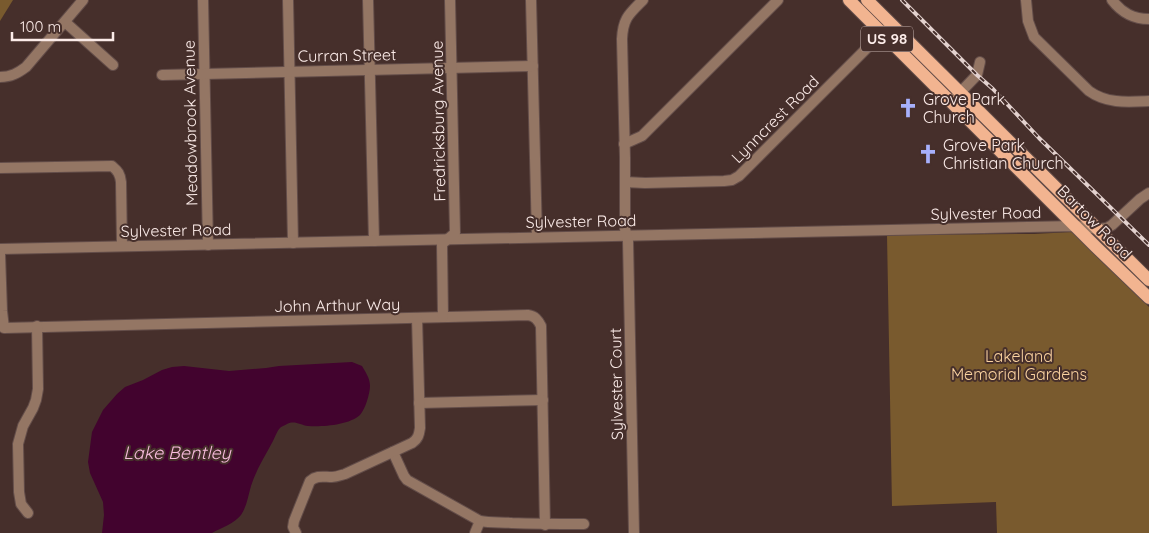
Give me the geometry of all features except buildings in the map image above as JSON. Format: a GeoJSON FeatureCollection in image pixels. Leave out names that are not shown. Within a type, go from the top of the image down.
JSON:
{"type":"FeatureCollection","features":[{"type":"Feature","properties":{"kind":"main road","name":"Bartow Road"},"geometry":{"type":"LineString","coordinates":[[849,0],[887,29],[960,92],[1149,280]]}},
{"type":"Feature","properties":{"kind":"main road","name":"Bartow Road"},"geometry":{"type":"LineString","coordinates":[[867,0],[887,29],[951,102],[1096,248],[1149,298]]}},
{"type":"Feature","properties":{"kind":"street"},"geometry":{"type":"LineString","coordinates":[[0,77],[18,73],[26,67],[83,0]]}},
{"type":"Feature","properties":{"kind":"street","name":"Meadowbrook Avenue"},"geometry":{"type":"LineString","coordinates":[[203,0],[208,245]]}},
{"type":"Feature","properties":{"kind":"street"},"geometry":{"type":"LineString","coordinates":[[288,0],[293,243]]}},
{"type":"Feature","properties":{"kind":"street"},"geometry":{"type":"LineString","coordinates":[[368,0],[374,241]]}},
{"type":"Feature","properties":{"kind":"street","name":"Fredricksburg Avenue"},"geometry":{"type":"LineString","coordinates":[[448,239],[455,233],[450,0]]}},
{"type":"Feature","properties":{"kind":"street"},"geometry":{"type":"LineString","coordinates":[[531,0],[537,237]]}},
{"type":"Feature","properties":{"kind":"street","name":"Sylvester Court"},"geometry":{"type":"LineString","coordinates":[[634,533],[628,241],[625,230],[622,28],[625,20],[644,0]]}},
{"type":"Feature","properties":{"kind":"street"},"geometry":{"type":"LineString","coordinates":[[624,144],[642,136],[778,0]]}},
{"type":"Feature","properties":{"kind":"street"},"geometry":{"type":"LineString","coordinates":[[1026,0],[1028,21],[1034,37],[1089,91],[1097,97],[1118,102],[1149,101]]}},
{"type":"Feature","properties":{"kind":"street"},"geometry":{"type":"LineString","coordinates":[[1112,0],[1119,9],[1129,16],[1149,19]]}},
{"type":"Feature","properties":{"kind":"street"},"geometry":{"type":"LineString","coordinates":[[64,22],[113,65]]}},
{"type":"Feature","properties":{"kind":"street","name":"Lynncrest Road"},"geometry":{"type":"LineString","coordinates":[[625,182],[724,181],[732,180],[739,176],[887,29]]}},
{"type":"Feature","properties":{"kind":"street"},"geometry":{"type":"LineString","coordinates":[[951,102],[978,75],[980,62]]}},
{"type":"Feature","properties":{"kind":"street","name":"Curran Street"},"geometry":{"type":"LineString","coordinates":[[162,75],[532,66]]}},
{"type":"Feature","properties":{"kind":"street"},"geometry":{"type":"LineString","coordinates":[[0,168],[112,166],[120,175],[121,182],[122,246]]}},
{"type":"Feature","properties":{"kind":"street"},"geometry":{"type":"LineString","coordinates":[[1098,229],[1112,225],[1149,193]]}},
{"type":"Feature","properties":{"kind":"street","name":"Sylvester Road"},"geometry":{"type":"LineString","coordinates":[[0,249],[1076,226],[1098,229]]}},
{"type":"Feature","properties":{"kind":"street"},"geometry":{"type":"LineString","coordinates":[[443,317],[442,244],[448,239]]}},
{"type":"Feature","properties":{"kind":"street","name":"John Arthur Way"},"geometry":{"type":"LineString","coordinates":[[0,254],[4,328],[533,316],[541,326],[545,525]]}},
{"type":"Feature","properties":{"kind":"street"},"geometry":{"type":"LineString","coordinates":[[296,533],[293,527],[294,521],[310,481],[315,477],[336,477],[345,474],[417,440],[419,435],[419,403],[417,318]]}},
{"type":"Feature","properties":{"kind":"street"},"geometry":{"type":"LineString","coordinates":[[28,513],[21,504],[19,492],[18,444],[22,426],[36,400],[38,378],[37,326]]}},
{"type":"Feature","properties":{"kind":"street"},"geometry":{"type":"LineString","coordinates":[[419,403],[543,400]]}},
{"type":"Feature","properties":{"kind":"street"},"geometry":{"type":"LineString","coordinates":[[393,452],[407,480],[480,521],[488,523],[508,522],[545,525],[584,524]]}},
{"type":"Feature","properties":{"kind":"street"},"geometry":{"type":"LineString","coordinates":[[474,533],[480,521]]}},
{"type":"Feature","properties":{"kind":"green space"},"geometry":{"type":"Polygon","coordinates":[[[0,0],[13,0],[0,21],[0,0]]]}},
{"type":"Feature","properties":{"kind":"green space","name":"Lakeland Memorial Gardens"},"geometry":{"type":"Polygon","coordinates":[[[1072,232],[1149,307],[1149,533],[997,533],[996,502],[892,506],[887,235],[1072,232]]]}},
{"type":"Feature","properties":{"kind":"water","name":"Lake Bentley"},"geometry":{"type":"Polygon","coordinates":[[[352,362],[362,366],[370,383],[367,401],[360,415],[336,425],[308,426],[293,422],[280,428],[255,474],[243,512],[228,525],[212,533],[102,533],[103,502],[90,473],[88,462],[92,432],[103,410],[125,387],[172,367],[184,366],[229,371],[352,362]]]}},
{"type":"Feature","properties":{"kind":"railway"},"geometry":{"type":"LineString","coordinates":[[902,0],[1149,245]]}},
{"type":"Feature","properties":{"kind":"place","name":"Grove Park Church"},"geometry":{"type":"Point","coordinates":[908,108]}},
{"type":"Feature","properties":{"kind":"place","name":"Grove Park Christian Church"},"geometry":{"type":"Point","coordinates":[928,154]}}]}
